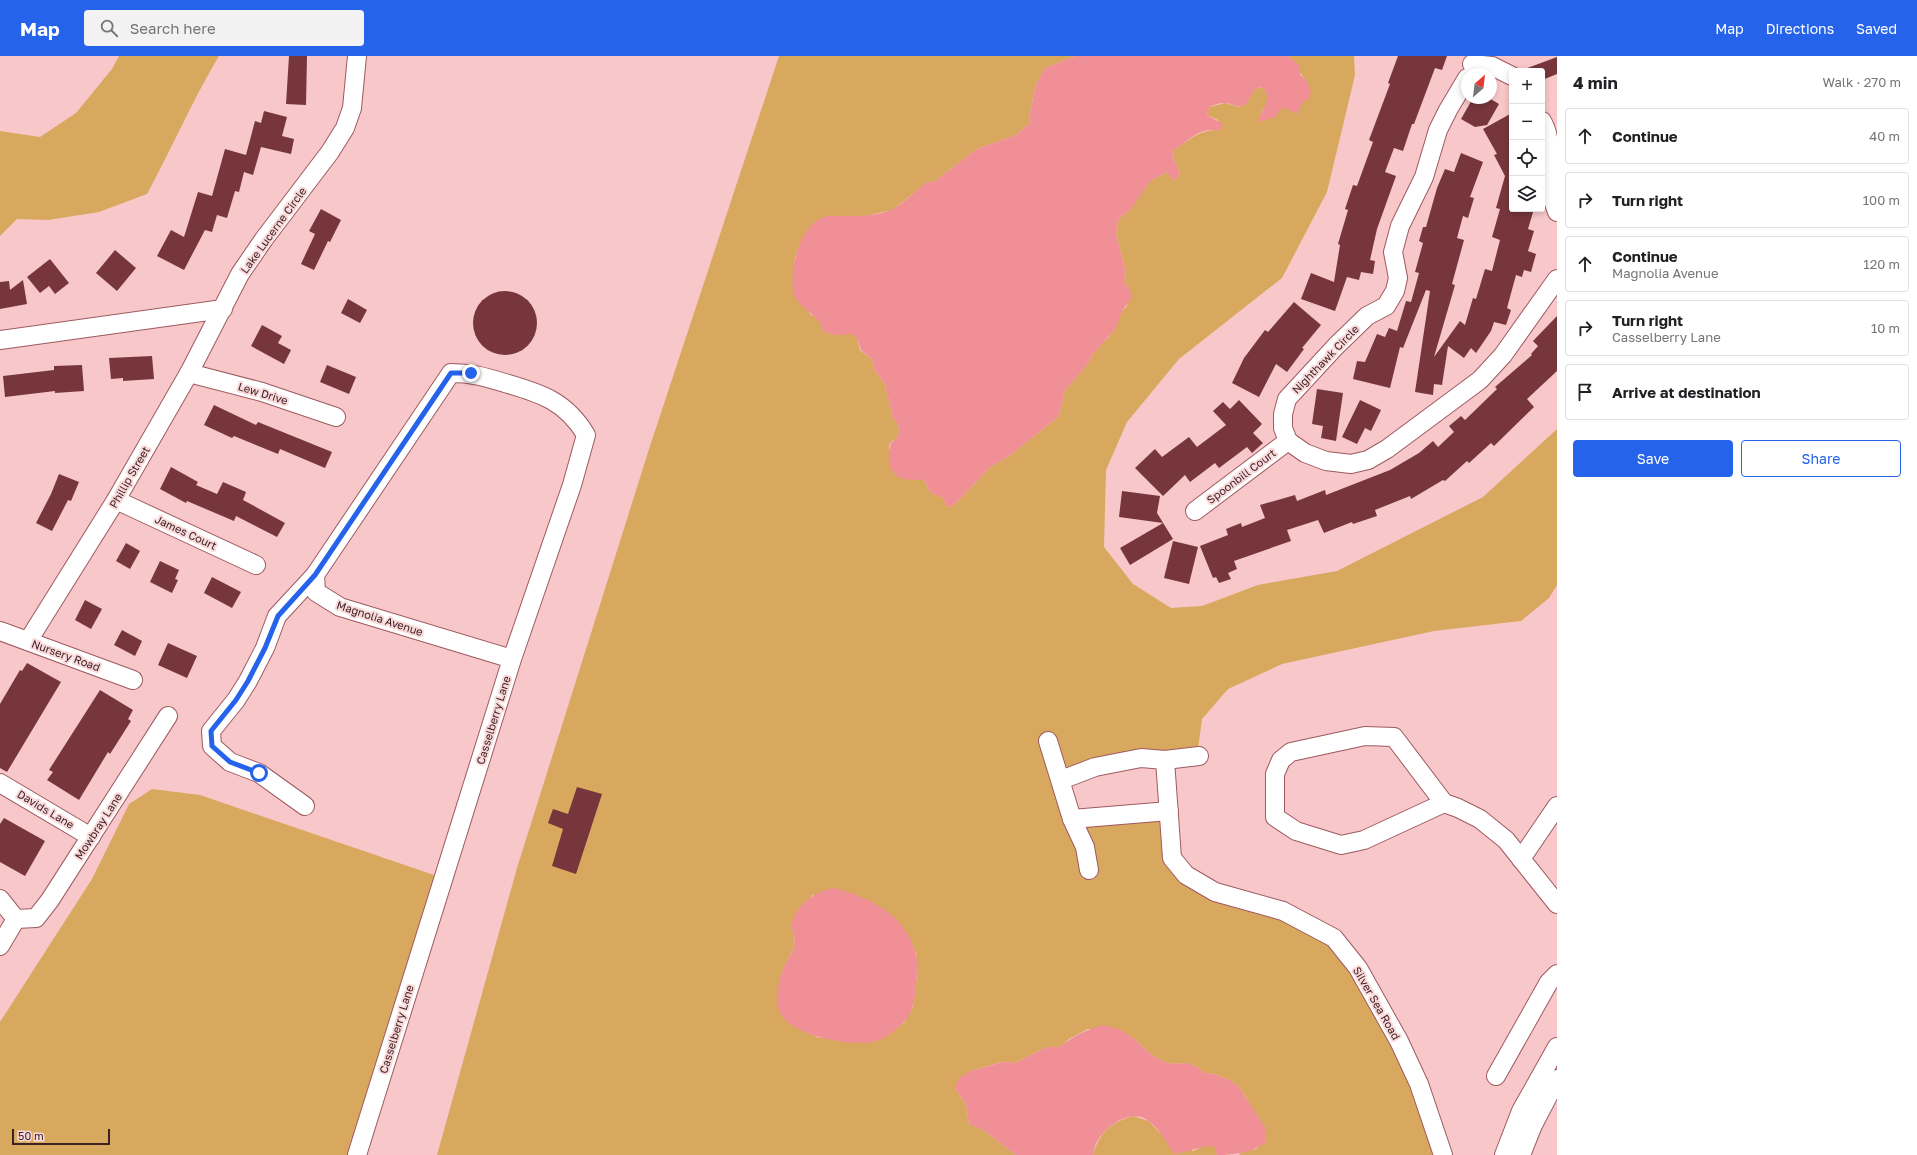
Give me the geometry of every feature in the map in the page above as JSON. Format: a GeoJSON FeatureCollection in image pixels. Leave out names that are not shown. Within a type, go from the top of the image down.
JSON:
{"type":"FeatureCollection","features":[{"type":"Feature","properties":{"kind":"street","name":"Lake Lucerne Circle"},"geometry":{"type":"LineString","coordinates":[[223,308],[240,274],[264,239],[330,152],[345,128],[352,108],[357,56]]}},
{"type":"Feature","properties":{"kind":"street"},"geometry":{"type":"LineString","coordinates":[[1470,68],[1492,66],[1496,68]]}},
{"type":"Feature","properties":{"kind":"street"},"geometry":{"type":"LineString","coordinates":[[1497,68],[1509,74]]}},
{"type":"Feature","properties":{"kind":"street","name":"Nighthawk Circle"},"geometry":{"type":"LineString","coordinates":[[1288,441],[1283,428],[1283,414],[1287,399],[1336,346],[1367,316],[1386,306],[1395,291],[1398,278],[1393,252],[1400,226],[1424,177],[1438,130],[1461,85]]}},
{"type":"Feature","properties":{"kind":"street"},"geometry":{"type":"LineString","coordinates":[[1545,126],[1550,146],[1549,184],[1557,212]]}},
{"type":"Feature","properties":{"kind":"street"},"geometry":{"type":"LineString","coordinates":[[1288,441],[1305,453],[1326,461],[1351,464],[1368,460],[1387,449],[1480,380],[1503,356],[1557,279]]}},
{"type":"Feature","properties":{"kind":"street"},"geometry":{"type":"LineString","coordinates":[[0,340],[223,308]]}},
{"type":"Feature","properties":{"kind":"street","name":"Phillip Street"},"geometry":{"type":"LineString","coordinates":[[28,641],[116,500],[189,373],[223,308]]}},
{"type":"Feature","properties":{"kind":"street","name":"Lew Drive"},"geometry":{"type":"LineString","coordinates":[[189,373],[262,392],[336,417]]}},
{"type":"Feature","properties":{"kind":"street","name":"Casselberry Lane"},"geometry":{"type":"LineString","coordinates":[[315,575],[451,373],[471,373],[539,393],[561,405],[578,421],[586,435],[572,484],[512,659],[357,1155]]}},
{"type":"Feature","properties":{"kind":"street","name":"Spoonbill Court"},"geometry":{"type":"LineString","coordinates":[[1195,511],[1288,441]]}},
{"type":"Feature","properties":{"kind":"street","name":"James Court"},"geometry":{"type":"LineString","coordinates":[[116,500],[256,565]]}},
{"type":"Feature","properties":{"kind":"street"},"geometry":{"type":"LineString","coordinates":[[304,806],[259,773],[230,762],[212,746],[211,731],[236,700],[248,681],[265,648],[278,616],[315,575]]}},
{"type":"Feature","properties":{"kind":"street","name":"Magnolia Avenue"},"geometry":{"type":"LineString","coordinates":[[315,575],[316,592],[340,607],[512,659]]}},
{"type":"Feature","properties":{"kind":"street","name":"Nursery Road"},"geometry":{"type":"LineString","coordinates":[[0,631],[133,680]]}},
{"type":"Feature","properties":{"kind":"street","name":"Mowbray Lane"},"geometry":{"type":"LineString","coordinates":[[16,919],[36,918],[50,900],[168,716]]}},
{"type":"Feature","properties":{"kind":"street"},"geometry":{"type":"LineString","coordinates":[[1444,803],[1364,840],[1341,845],[1296,832],[1275,817],[1275,774],[1281,760],[1291,752],[1365,736],[1394,737],[1444,803],[1480,819],[1506,840],[1557,904]]}},
{"type":"Feature","properties":{"kind":"street"},"geometry":{"type":"LineString","coordinates":[[1048,741],[1072,818],[1085,847],[1089,870]]}},
{"type":"Feature","properties":{"kind":"street"},"geometry":{"type":"LineString","coordinates":[[1061,780],[1096,767],[1141,758],[1165,760],[1199,756]]}},
{"type":"Feature","properties":{"kind":"street","name":"Silver Sea Road"},"geometry":{"type":"LineString","coordinates":[[1165,760],[1172,858],[1186,875],[1215,892],[1283,911],[1334,938],[1358,968],[1399,1042],[1419,1084],[1443,1155]]}},
{"type":"Feature","properties":{"kind":"street","name":"Davids Lane"},"geometry":{"type":"LineString","coordinates":[[0,783],[91,837]]}},
{"type":"Feature","properties":{"kind":"street"},"geometry":{"type":"LineString","coordinates":[[1521,859],[1557,806]]}},
{"type":"Feature","properties":{"kind":"street"},"geometry":{"type":"LineString","coordinates":[[1072,818],[1169,811]]}},
{"type":"Feature","properties":{"kind":"street"},"geometry":{"type":"LineString","coordinates":[[0,899],[16,919],[0,946]]}},
{"type":"Feature","properties":{"kind":"street"},"geometry":{"type":"LineString","coordinates":[[1496,1076],[1549,982],[1557,974]]}},
{"type":"Feature","properties":{"kind":"street"},"geometry":{"type":"LineString","coordinates":[[1521,1155],[1532,1125],[1550,1088],[1557,1047]]}},
{"type":"Feature","properties":{"kind":"street"},"geometry":{"type":"LineString","coordinates":[[1504,1155],[1521,1111],[1550,1088]]}},
{"type":"Feature","properties":{"kind":"shaded area"},"geometry":{"type":"Polygon","coordinates":[[[119,56],[219,56],[147,194],[99,212],[48,220],[17,219],[0,236],[0,131],[40,137],[76,113],[112,69],[119,56]]]}},
{"type":"Feature","properties":{"kind":"shaded area"},"geometry":{"type":"Polygon","coordinates":[[[779,56],[1076,56],[1045,68],[1035,89],[1029,124],[1016,135],[977,149],[934,182],[927,182],[893,210],[865,216],[824,217],[806,232],[795,257],[794,266],[810,314],[819,321],[822,325],[823,331],[834,335],[852,333],[857,338],[860,350],[872,359],[874,369],[885,384],[893,418],[898,424],[899,431],[897,438],[890,443],[889,448],[899,477],[924,480],[930,492],[943,498],[947,507],[952,506],[959,500],[990,467],[1009,456],[1059,416],[1065,390],[1088,364],[1093,354],[1101,344],[1109,337],[1122,311],[1127,306],[1129,288],[1124,282],[1125,269],[1116,234],[1117,224],[1121,216],[1128,212],[1133,206],[1144,187],[1150,181],[1167,172],[1174,181],[1180,173],[1172,151],[1203,132],[1216,130],[1218,120],[1207,115],[1209,107],[1225,103],[1240,107],[1252,92],[1262,87],[1265,90],[1267,100],[1261,113],[1277,114],[1281,108],[1286,108],[1292,111],[1300,106],[1304,99],[1307,81],[1288,56],[1354,56],[1355,75],[1327,192],[1282,278],[1179,359],[1127,422],[1106,470],[1104,547],[1133,584],[1171,608],[1202,606],[1258,585],[1337,571],[1483,497],[1557,429],[1557,585],[1549,598],[1521,621],[1434,631],[1282,664],[1228,689],[1202,719],[1198,749],[1066,771],[1053,732],[1040,738],[1066,820],[1065,826],[1068,826],[1079,850],[1083,879],[1097,875],[1092,845],[1084,825],[1163,819],[1165,859],[1329,944],[1352,972],[1393,1046],[1413,1087],[1436,1155],[1238,1155],[1246,1150],[1257,1149],[1247,1099],[1239,1087],[1229,1080],[1214,1074],[1204,1073],[1199,1068],[1186,1063],[1172,1064],[1164,1062],[1152,1055],[1133,1038],[1088,1029],[1069,1039],[1060,1047],[1047,1047],[1015,1063],[1001,1062],[971,1071],[955,1088],[966,1104],[969,1124],[982,1129],[1016,1155],[437,1155],[517,868],[650,446],[779,56]],[[813,895],[798,911],[792,924],[795,946],[783,969],[778,996],[816,1037],[856,1042],[873,1042],[904,1023],[913,1007],[917,975],[916,952],[813,895]]]}},
{"type":"Feature","properties":{"kind":"shaded area"},"geometry":{"type":"Polygon","coordinates":[[[1076,56],[1288,56],[1300,66],[1300,75],[1307,81],[1311,93],[1308,99],[1302,103],[1297,114],[1282,108],[1276,117],[1258,122],[1267,100],[1267,95],[1262,87],[1253,92],[1246,104],[1243,106],[1225,103],[1209,107],[1207,115],[1223,124],[1221,130],[1208,130],[1198,133],[1172,151],[1180,173],[1174,181],[1167,172],[1150,181],[1133,206],[1128,212],[1121,216],[1117,224],[1116,234],[1125,269],[1124,282],[1129,288],[1132,298],[1122,311],[1116,328],[1093,354],[1088,364],[1065,390],[1059,416],[1009,456],[990,467],[959,500],[952,506],[947,507],[943,498],[930,492],[924,480],[901,478],[892,470],[889,462],[890,447],[891,443],[897,438],[899,431],[898,424],[893,418],[885,384],[874,369],[872,359],[861,350],[857,338],[852,334],[834,335],[823,331],[817,320],[795,297],[792,282],[798,249],[802,238],[808,229],[815,222],[824,217],[867,215],[891,210],[927,182],[934,182],[977,149],[1016,135],[1029,124],[1035,89],[1045,68],[1076,56]]]}},
{"type":"Feature","properties":{"kind":"shaded area"},"geometry":{"type":"Polygon","coordinates":[[[152,789],[200,795],[437,876],[350,1155],[0,1155],[0,1022],[92,879],[129,804],[152,789]]]}},
{"type":"Feature","properties":{"kind":"shaded area"},"geometry":{"type":"Polygon","coordinates":[[[833,888],[859,896],[883,909],[894,917],[910,938],[915,951],[917,976],[911,1012],[898,1028],[880,1040],[862,1043],[835,1041],[807,1033],[785,1020],[779,1011],[777,996],[780,979],[783,969],[795,945],[792,927],[794,917],[797,911],[807,900],[820,892],[833,888]]]}},
{"type":"Feature","properties":{"kind":"shaded area"},"geometry":{"type":"Polygon","coordinates":[[[1103,1025],[1119,1029],[1133,1038],[1152,1055],[1164,1062],[1172,1064],[1186,1063],[1199,1068],[1204,1073],[1214,1074],[1229,1080],[1239,1087],[1266,1129],[1265,1143],[1254,1149],[1230,1155],[1217,1155],[1214,1146],[1174,1154],[1154,1125],[1143,1118],[1136,1116],[1121,1120],[1102,1134],[1097,1142],[1093,1155],[1016,1155],[982,1129],[969,1124],[966,1104],[955,1088],[959,1078],[971,1071],[1002,1062],[1015,1063],[1047,1047],[1060,1047],[1080,1034],[1103,1025]]]}},
{"type":"Feature","properties":{"kind":"shaded area"},"geometry":{"type":"Polygon","coordinates":[[[1133,1116],[1149,1121],[1162,1135],[1193,1151],[1204,1146],[1215,1146],[1217,1155],[1093,1155],[1102,1135],[1112,1125],[1125,1118],[1133,1116]]]}},
{"type":"Feature","properties":{"kind":"building"},"geometry":{"type":"Polygon","coordinates":[[[289,56],[307,56],[306,105],[286,104],[289,56]]]}},
{"type":"Feature","properties":{"kind":"building"},"geometry":{"type":"Polygon","coordinates":[[[1398,56],[1447,56],[1442,70],[1435,68],[1414,124],[1412,124],[1403,151],[1394,148],[1385,172],[1396,176],[1377,229],[1370,260],[1375,261],[1373,274],[1361,272],[1359,280],[1347,277],[1335,311],[1301,299],[1311,273],[1334,282],[1340,245],[1338,244],[1348,210],[1345,209],[1353,185],[1357,186],[1373,142],[1369,140],[1390,84],[1388,83],[1398,56]]]}},
{"type":"Feature","properties":{"kind":"building"},"geometry":{"type":"Polygon","coordinates":[[[1557,57],[1557,74],[1545,79],[1545,68],[1527,68],[1557,57]]]}},
{"type":"Feature","properties":{"kind":"building"},"geometry":{"type":"Polygon","coordinates":[[[1497,103],[1499,104],[1487,125],[1475,127],[1461,119],[1470,104],[1497,103]]]}},
{"type":"Feature","properties":{"kind":"building"},"geometry":{"type":"Polygon","coordinates":[[[264,111],[287,117],[282,136],[294,139],[291,154],[261,147],[253,175],[244,172],[239,192],[235,191],[227,218],[217,215],[212,232],[205,230],[184,270],[157,256],[171,230],[184,237],[198,192],[212,196],[225,149],[246,155],[255,121],[261,123],[264,111]]]}},
{"type":"Feature","properties":{"kind":"building"},"geometry":{"type":"Polygon","coordinates":[[[1509,115],[1509,212],[1533,212],[1528,229],[1534,231],[1528,251],[1536,254],[1531,272],[1524,270],[1522,277],[1516,275],[1507,308],[1511,310],[1506,325],[1494,322],[1491,331],[1476,353],[1471,348],[1464,358],[1448,346],[1442,385],[1434,384],[1433,395],[1415,392],[1430,291],[1426,290],[1403,348],[1400,347],[1390,388],[1353,379],[1357,361],[1365,362],[1377,334],[1385,337],[1389,328],[1397,331],[1406,301],[1411,302],[1419,273],[1415,272],[1423,243],[1419,241],[1423,227],[1426,227],[1437,188],[1445,169],[1454,172],[1461,153],[1483,162],[1470,197],[1474,198],[1468,218],[1463,216],[1457,238],[1464,240],[1452,284],[1455,285],[1434,357],[1460,321],[1465,325],[1473,298],[1476,299],[1485,269],[1492,271],[1500,240],[1492,237],[1500,209],[1496,208],[1505,176],[1494,155],[1497,154],[1483,129],[1509,115]]]}},
{"type":"Feature","properties":{"kind":"building"},"geometry":{"type":"Polygon","coordinates":[[[321,209],[341,220],[330,242],[328,241],[314,270],[301,264],[315,234],[309,231],[321,209]]]}},
{"type":"Feature","properties":{"kind":"building"},"geometry":{"type":"Polygon","coordinates":[[[115,250],[136,268],[117,291],[96,273],[115,250]]]}},
{"type":"Feature","properties":{"kind":"building"},"geometry":{"type":"Polygon","coordinates":[[[50,259],[69,283],[55,294],[49,286],[40,293],[27,277],[50,259]]]}},
{"type":"Feature","properties":{"kind":"building"},"geometry":{"type":"Polygon","coordinates":[[[23,280],[27,304],[0,309],[0,282],[9,281],[10,290],[23,280]]]}},
{"type":"Feature","properties":{"kind":"building"},"geometry":{"type":"Polygon","coordinates":[[[505,291],[517,293],[528,300],[535,311],[537,323],[535,335],[528,346],[517,353],[505,355],[493,353],[482,346],[475,335],[473,323],[475,311],[482,300],[493,293],[505,291]]]}},
{"type":"Feature","properties":{"kind":"building"},"geometry":{"type":"Polygon","coordinates":[[[348,299],[367,310],[360,323],[341,313],[348,299]]]}},
{"type":"Feature","properties":{"kind":"building"},"geometry":{"type":"Polygon","coordinates":[[[1294,302],[1321,325],[1302,348],[1304,349],[1287,372],[1276,364],[1259,397],[1232,383],[1244,358],[1265,330],[1268,332],[1294,302]]]}},
{"type":"Feature","properties":{"kind":"building"},"geometry":{"type":"Polygon","coordinates":[[[1557,316],[1557,371],[1527,399],[1534,407],[1494,446],[1491,443],[1469,463],[1467,461],[1445,481],[1443,480],[1411,499],[1410,496],[1375,510],[1377,516],[1353,524],[1352,522],[1324,533],[1318,520],[1287,530],[1291,541],[1234,561],[1237,569],[1228,573],[1231,579],[1219,583],[1216,577],[1213,578],[1200,546],[1228,535],[1226,529],[1241,523],[1242,527],[1265,518],[1260,505],[1295,495],[1297,501],[1325,490],[1326,495],[1390,470],[1419,453],[1433,441],[1438,447],[1454,432],[1449,426],[1461,416],[1465,420],[1497,389],[1495,387],[1532,355],[1531,354],[1538,346],[1533,341],[1557,316]]]}},
{"type":"Feature","properties":{"kind":"building"},"geometry":{"type":"Polygon","coordinates":[[[262,325],[282,336],[278,343],[291,350],[284,364],[251,346],[262,325]]]}},
{"type":"Feature","properties":{"kind":"building"},"geometry":{"type":"Polygon","coordinates":[[[152,356],[154,379],[123,381],[123,378],[111,379],[109,358],[152,356]]]}},
{"type":"Feature","properties":{"kind":"building"},"geometry":{"type":"Polygon","coordinates":[[[82,365],[84,391],[55,393],[55,391],[5,397],[3,376],[54,370],[54,366],[82,365]]]}},
{"type":"Feature","properties":{"kind":"building"},"geometry":{"type":"Polygon","coordinates":[[[327,365],[356,377],[349,394],[320,382],[327,365]]]}},
{"type":"Feature","properties":{"kind":"building"},"geometry":{"type":"Polygon","coordinates":[[[1317,389],[1343,393],[1336,441],[1321,438],[1323,426],[1312,424],[1317,389]]]}},
{"type":"Feature","properties":{"kind":"building"},"geometry":{"type":"Polygon","coordinates":[[[1239,400],[1262,424],[1253,433],[1263,443],[1252,453],[1247,447],[1219,468],[1215,463],[1190,482],[1185,475],[1163,496],[1135,468],[1155,449],[1162,457],[1189,437],[1197,447],[1226,425],[1213,411],[1223,402],[1230,409],[1239,400]]]}},
{"type":"Feature","properties":{"kind":"building"},"geometry":{"type":"Polygon","coordinates":[[[1360,400],[1381,410],[1371,431],[1365,428],[1357,444],[1342,437],[1360,400]]]}},
{"type":"Feature","properties":{"kind":"building"},"geometry":{"type":"Polygon","coordinates":[[[214,405],[256,425],[258,422],[332,452],[325,468],[280,449],[278,454],[234,436],[232,438],[204,425],[214,405]]]}},
{"type":"Feature","properties":{"kind":"building"},"geometry":{"type":"Polygon","coordinates":[[[171,467],[198,482],[196,485],[217,494],[223,482],[246,492],[243,500],[285,523],[277,537],[236,516],[234,521],[187,501],[186,503],[160,489],[171,467]]]}},
{"type":"Feature","properties":{"kind":"building"},"geometry":{"type":"Polygon","coordinates":[[[59,474],[79,482],[71,501],[68,500],[52,531],[36,523],[51,494],[59,474]]]}},
{"type":"Feature","properties":{"kind":"building"},"geometry":{"type":"Polygon","coordinates":[[[1122,491],[1160,496],[1157,513],[1173,539],[1130,565],[1120,548],[1163,523],[1119,517],[1122,491]]]}},
{"type":"Feature","properties":{"kind":"building"},"geometry":{"type":"Polygon","coordinates":[[[1173,541],[1198,547],[1189,584],[1164,578],[1173,541]]]}},
{"type":"Feature","properties":{"kind":"building"},"geometry":{"type":"Polygon","coordinates":[[[126,543],[140,551],[130,569],[116,561],[126,543]]]}},
{"type":"Feature","properties":{"kind":"building"},"geometry":{"type":"Polygon","coordinates":[[[160,561],[179,570],[175,579],[178,580],[172,593],[150,582],[160,561]]]}},
{"type":"Feature","properties":{"kind":"building"},"geometry":{"type":"Polygon","coordinates":[[[212,577],[241,592],[232,608],[204,593],[212,577]]]}},
{"type":"Feature","properties":{"kind":"building"},"geometry":{"type":"Polygon","coordinates":[[[85,600],[102,609],[91,629],[75,620],[85,600]]]}},
{"type":"Feature","properties":{"kind":"building"},"geometry":{"type":"Polygon","coordinates":[[[122,630],[142,641],[135,656],[114,645],[122,630]]]}},
{"type":"Feature","properties":{"kind":"building"},"geometry":{"type":"Polygon","coordinates":[[[168,643],[197,656],[187,678],[158,665],[168,643]]]}},
{"type":"Feature","properties":{"kind":"building"},"geometry":{"type":"Polygon","coordinates":[[[27,663],[61,682],[7,772],[0,768],[0,704],[20,670],[22,671],[27,663]]]}},
{"type":"Feature","properties":{"kind":"building"},"geometry":{"type":"Polygon","coordinates":[[[100,690],[133,710],[128,719],[131,721],[110,754],[108,752],[79,800],[47,780],[53,772],[49,770],[100,690]]]}},
{"type":"Feature","properties":{"kind":"building"},"geometry":{"type":"Polygon","coordinates":[[[577,787],[602,794],[576,874],[552,866],[563,829],[548,823],[553,809],[568,814],[577,787]]]}},
{"type":"Feature","properties":{"kind":"building"},"geometry":{"type":"Polygon","coordinates":[[[4,818],[45,841],[25,876],[0,862],[0,824],[4,818]]]}},
{"type":"Feature","properties":{"kind":"route"},"geometry":{"type":"LineString","coordinates":[[259,773],[230,762],[212,746],[211,731],[221,716],[236,700],[248,681],[265,648],[278,616],[315,575],[451,373],[471,373]]}}]}
